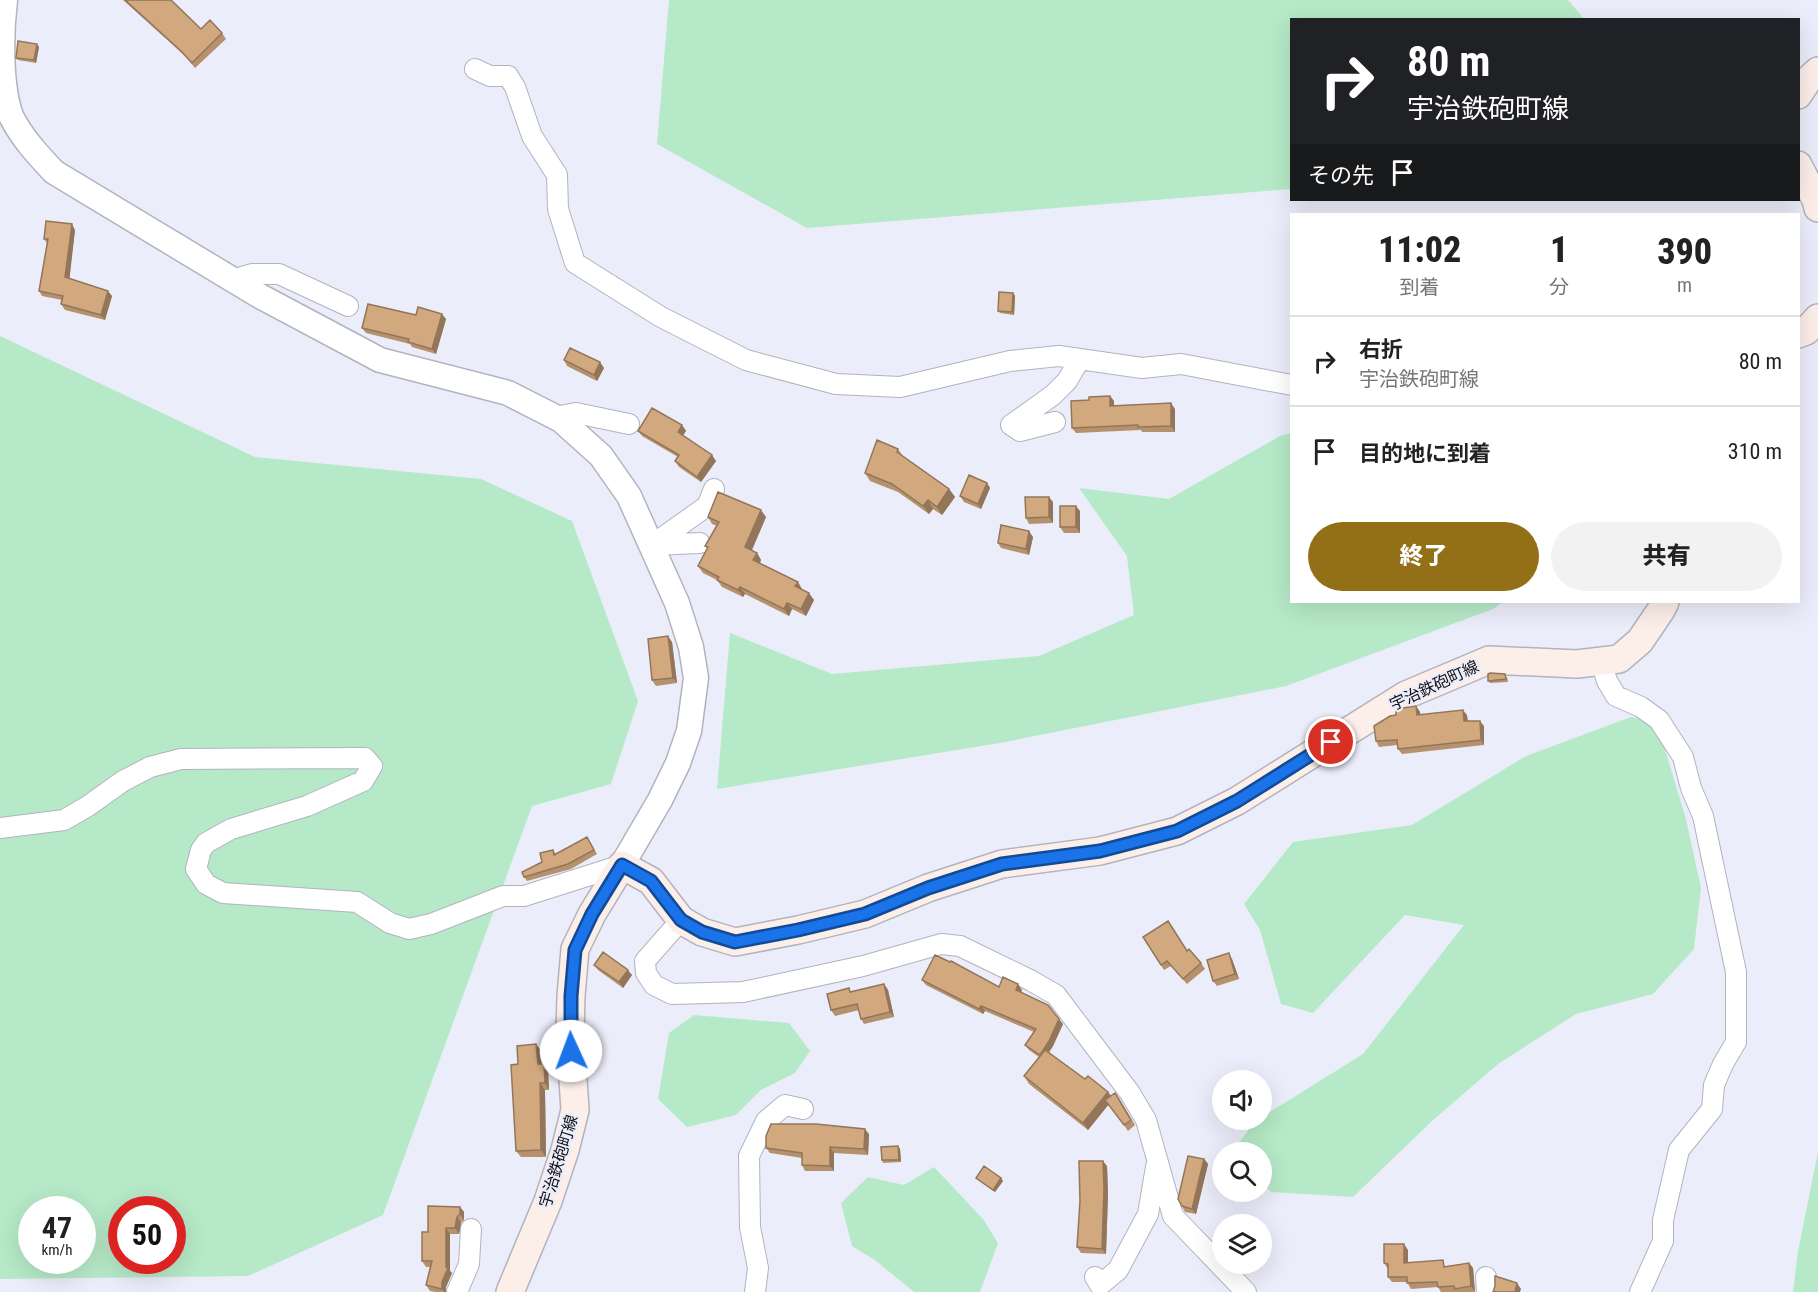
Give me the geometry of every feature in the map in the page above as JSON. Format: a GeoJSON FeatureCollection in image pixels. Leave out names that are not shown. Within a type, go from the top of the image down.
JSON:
{"type":"FeatureCollection","features":[{"type":"Feature","properties":{"kind":"main road"},"geometry":{"type":"LineString","coordinates":[[1800,92],[1818,71]]}},
{"type":"Feature","properties":{"kind":"main road"},"geometry":{"type":"LineString","coordinates":[[1800,169],[1818,208]]}},
{"type":"Feature","properties":{"kind":"main road"},"geometry":{"type":"LineString","coordinates":[[1800,333],[1806,331],[1818,318]]}},
{"type":"Feature","properties":{"kind":"main road","name":"宇治鉄砲町線"},"geometry":{"type":"LineString","coordinates":[[510,1292],[548,1201],[575,1110],[570,1034],[575,950],[592,914],[622,865],[651,881],[681,920],[702,932],[735,942],[865,914],[928,888],[1002,864],[1100,851],[1177,831],[1237,801],[1406,695],[1489,660],[1577,664],[1619,659],[1640,641],[1664,603]]}},
{"type":"Feature","properties":{"kind":"street"},"geometry":{"type":"LineString","coordinates":[[0,828],[64,819],[88,806],[123,781],[150,767],[181,759],[364,758],[372,766],[363,781],[307,806],[231,829],[206,843],[201,850],[196,869],[206,884],[223,893],[357,902],[390,923],[409,929],[431,924],[503,896],[524,896],[622,865],[660,800],[678,762],[689,731],[696,678],[691,647],[677,603],[652,545],[629,496],[600,456],[561,420],[508,393],[380,360],[232,280],[54,172],[28,145],[10,115],[1,79],[1,33],[5,0]]}},
{"type":"Feature","properties":{"kind":"street"},"geometry":{"type":"LineString","coordinates":[[474,69],[490,76],[508,76],[515,87],[532,136],[557,175],[558,209],[575,263],[661,317],[746,360],[836,384],[900,387],[1010,361],[1059,356],[1142,368],[1181,364],[1290,385]]}},
{"type":"Feature","properties":{"kind":"street"},"geometry":{"type":"LineString","coordinates":[[232,280],[252,274],[279,274],[348,306]]}},
{"type":"Feature","properties":{"kind":"street"},"geometry":{"type":"LineString","coordinates":[[1055,422],[1020,431],[1011,425],[1067,381],[1080,359]]}},
{"type":"Feature","properties":{"kind":"street"},"geometry":{"type":"LineString","coordinates":[[554,417],[576,413],[629,424]]}},
{"type":"Feature","properties":{"kind":"street"},"geometry":{"type":"LineString","coordinates":[[652,545],[707,506],[714,489]]}},
{"type":"Feature","properties":{"kind":"street"},"geometry":{"type":"LineString","coordinates":[[652,545],[700,543]]}},
{"type":"Feature","properties":{"kind":"street"},"geometry":{"type":"LineString","coordinates":[[1601,661],[1607,681],[1616,696],[1641,707],[1659,720],[1683,757],[1691,788],[1702,816],[1736,972],[1736,1042],[1714,1085],[1712,1109],[1679,1150],[1663,1220],[1663,1241],[1640,1292]]}},
{"type":"Feature","properties":{"kind":"street"},"geometry":{"type":"LineString","coordinates":[[681,920],[645,961],[646,974],[654,986],[672,994],[743,992],[873,963],[941,944],[960,946],[1056,995],[1130,1093],[1146,1120],[1173,1216],[1246,1292]]}},
{"type":"Feature","properties":{"kind":"street"},"geometry":{"type":"LineString","coordinates":[[755,1292],[758,1268],[750,1227],[749,1156],[766,1121],[785,1105],[802,1109]]}},
{"type":"Feature","properties":{"kind":"street"},"geometry":{"type":"LineString","coordinates":[[1095,1276],[1100,1285],[1118,1270],[1132,1246],[1148,1214],[1157,1158]]}},
{"type":"Feature","properties":{"kind":"street"},"geometry":{"type":"LineString","coordinates":[[457,1292],[469,1264],[471,1229]]}},
{"type":"Feature","properties":{"kind":"green space"},"geometry":{"type":"Polygon","coordinates":[[[669,0],[1568,0],[1583,18],[1290,18],[1290,189],[807,228],[657,144],[669,0]]]}},
{"type":"Feature","properties":{"kind":"green space"},"geometry":{"type":"Polygon","coordinates":[[[0,336],[255,457],[481,479],[572,521],[638,701],[611,784],[532,806],[383,1215],[248,1276],[0,1279],[0,336]]]}},
{"type":"Feature","properties":{"kind":"green space"},"geometry":{"type":"Polygon","coordinates":[[[1290,433],[1290,603],[1502,603],[1493,609],[1286,686],[1000,743],[717,789],[730,633],[832,674],[1039,656],[1134,615],[1127,556],[1079,488],[1169,499],[1280,436],[1290,433]]]}},
{"type":"Feature","properties":{"kind":"green space"},"geometry":{"type":"Polygon","coordinates":[[[1631,717],[1657,723],[1686,819],[1701,888],[1694,949],[1653,994],[1576,1014],[1498,1064],[1432,1121],[1353,1197],[1272,1192],[1272,1142],[1239,1142],[1248,1130],[1272,1130],[1272,1111],[1363,1054],[1464,925],[1405,915],[1313,1013],[1281,1004],[1260,930],[1244,904],[1293,842],[1412,825],[1526,756],[1631,717]]]}},
{"type":"Feature","properties":{"kind":"green space"},"geometry":{"type":"Polygon","coordinates":[[[694,1015],[789,1023],[810,1051],[795,1073],[761,1090],[736,1115],[687,1127],[658,1099],[669,1033],[694,1015]]]}},
{"type":"Feature","properties":{"kind":"green space"},"geometry":{"type":"Polygon","coordinates":[[[1818,1152],[1818,1292],[1793,1292],[1798,1251],[1818,1152]]]}},
{"type":"Feature","properties":{"kind":"green space"},"geometry":{"type":"Polygon","coordinates":[[[934,1167],[983,1219],[998,1243],[980,1292],[914,1292],[875,1260],[852,1246],[841,1203],[868,1177],[904,1185],[934,1167]]]}},
{"type":"Feature","properties":{"kind":"building"},"geometry":{"type":"Polygon","coordinates":[[[125,0],[171,0],[201,29],[210,20],[222,33],[192,63],[125,0]]]}},
{"type":"Feature","properties":{"kind":"building"},"geometry":{"type":"Polygon","coordinates":[[[18,41],[37,44],[34,60],[16,58],[18,41]]]}},
{"type":"Feature","properties":{"kind":"building"},"geometry":{"type":"Polygon","coordinates":[[[46,221],[72,224],[65,277],[108,291],[101,315],[61,304],[63,296],[39,291],[48,239],[44,239],[46,221]]]}},
{"type":"Feature","properties":{"kind":"building"},"geometry":{"type":"Polygon","coordinates":[[[999,292],[1013,293],[1012,312],[998,311],[999,292]]]}},
{"type":"Feature","properties":{"kind":"building"},"geometry":{"type":"Polygon","coordinates":[[[368,304],[416,315],[418,307],[442,314],[432,349],[408,342],[409,339],[362,328],[368,304]]]}},
{"type":"Feature","properties":{"kind":"building"},"geometry":{"type":"Polygon","coordinates":[[[570,348],[600,362],[594,375],[564,360],[570,348]]]}},
{"type":"Feature","properties":{"kind":"building"},"geometry":{"type":"Polygon","coordinates":[[[1110,396],[1110,406],[1171,403],[1171,426],[1072,428],[1071,401],[1110,396]]]}},
{"type":"Feature","properties":{"kind":"building"},"geometry":{"type":"Polygon","coordinates":[[[652,408],[682,425],[678,432],[712,455],[697,477],[675,461],[679,455],[638,431],[652,408]]]}},
{"type":"Feature","properties":{"kind":"building"},"geometry":{"type":"Polygon","coordinates":[[[877,440],[898,449],[897,452],[949,489],[937,507],[928,500],[923,506],[892,484],[865,473],[877,440]]]}},
{"type":"Feature","properties":{"kind":"building"},"geometry":{"type":"Polygon","coordinates":[[[969,475],[987,483],[978,504],[960,496],[969,475]]]}},
{"type":"Feature","properties":{"kind":"building"},"geometry":{"type":"Polygon","coordinates":[[[718,492],[761,510],[745,547],[757,553],[753,560],[798,582],[795,586],[809,593],[801,609],[787,603],[784,609],[740,587],[738,590],[717,580],[719,577],[698,566],[708,547],[705,546],[719,522],[708,517],[718,492]]]}},
{"type":"Feature","properties":{"kind":"building"},"geometry":{"type":"Polygon","coordinates":[[[1025,497],[1049,497],[1049,517],[1026,518],[1025,497]]]}},
{"type":"Feature","properties":{"kind":"building"},"geometry":{"type":"Polygon","coordinates":[[[1060,506],[1076,506],[1076,527],[1060,527],[1060,506]]]}},
{"type":"Feature","properties":{"kind":"building"},"geometry":{"type":"Polygon","coordinates":[[[1001,525],[1029,531],[1026,549],[998,543],[1001,525]]]}},
{"type":"Feature","properties":{"kind":"building"},"geometry":{"type":"Polygon","coordinates":[[[668,636],[673,678],[652,680],[648,639],[668,636]]]}},
{"type":"Feature","properties":{"kind":"building"},"geometry":{"type":"Polygon","coordinates":[[[1490,673],[1505,674],[1506,679],[1488,681],[1490,673]]]}},
{"type":"Feature","properties":{"kind":"building"},"geometry":{"type":"Polygon","coordinates":[[[1416,706],[1417,715],[1463,710],[1464,721],[1480,721],[1481,740],[1398,749],[1397,740],[1376,741],[1374,726],[1396,715],[1396,712],[1403,708],[1416,706]]]}},
{"type":"Feature","properties":{"kind":"building"},"geometry":{"type":"Polygon","coordinates":[[[587,837],[594,850],[568,864],[524,877],[522,872],[542,862],[540,853],[553,850],[554,855],[587,837]]]}},
{"type":"Feature","properties":{"kind":"building"},"geometry":{"type":"Polygon","coordinates":[[[1168,921],[1187,951],[1189,949],[1201,963],[1183,979],[1167,961],[1161,965],[1143,937],[1168,921]]]}},
{"type":"Feature","properties":{"kind":"building"},"geometry":{"type":"Polygon","coordinates":[[[603,952],[628,970],[619,982],[594,965],[603,952]]]}},
{"type":"Feature","properties":{"kind":"building"},"geometry":{"type":"Polygon","coordinates":[[[1229,953],[1235,974],[1213,981],[1207,960],[1229,953]]]}},
{"type":"Feature","properties":{"kind":"building"},"geometry":{"type":"Polygon","coordinates":[[[935,955],[999,987],[1003,977],[1018,984],[1016,990],[1048,1005],[1059,1019],[1040,1055],[1025,1045],[1036,1029],[981,1006],[979,1009],[922,980],[935,955]]]}},
{"type":"Feature","properties":{"kind":"building"},"geometry":{"type":"Polygon","coordinates":[[[884,984],[890,1012],[861,1019],[857,1004],[831,1010],[827,994],[849,988],[850,992],[884,984]]]}},
{"type":"Feature","properties":{"kind":"building"},"geometry":{"type":"Polygon","coordinates":[[[536,1044],[538,1064],[544,1064],[545,1083],[540,1083],[541,1150],[516,1151],[511,1065],[518,1064],[517,1046],[536,1044]]]}},
{"type":"Feature","properties":{"kind":"building"},"geometry":{"type":"Polygon","coordinates":[[[1045,1050],[1085,1079],[1088,1076],[1108,1092],[1083,1123],[1024,1076],[1045,1050]]]}},
{"type":"Feature","properties":{"kind":"building"},"geometry":{"type":"Polygon","coordinates":[[[1115,1093],[1131,1120],[1124,1125],[1105,1100],[1115,1093]]]}},
{"type":"Feature","properties":{"kind":"building"},"geometry":{"type":"Polygon","coordinates":[[[771,1124],[816,1124],[865,1129],[864,1149],[830,1147],[830,1166],[802,1165],[802,1153],[766,1148],[766,1136],[771,1124]]]}},
{"type":"Feature","properties":{"kind":"building"},"geometry":{"type":"Polygon","coordinates":[[[898,1146],[899,1160],[882,1160],[881,1147],[898,1146]]]}},
{"type":"Feature","properties":{"kind":"building"},"geometry":{"type":"Polygon","coordinates":[[[1188,1156],[1204,1159],[1192,1209],[1182,1206],[1178,1199],[1188,1156]]]}},
{"type":"Feature","properties":{"kind":"building"},"geometry":{"type":"Polygon","coordinates":[[[1079,1161],[1103,1161],[1102,1249],[1077,1247],[1080,1201],[1079,1161]]]}},
{"type":"Feature","properties":{"kind":"building"},"geometry":{"type":"Polygon","coordinates":[[[984,1166],[1001,1178],[993,1190],[976,1178],[984,1166]]]}},
{"type":"Feature","properties":{"kind":"building"},"geometry":{"type":"Polygon","coordinates":[[[428,1206],[460,1207],[455,1228],[446,1228],[446,1267],[448,1268],[442,1282],[442,1289],[426,1285],[432,1261],[422,1261],[422,1232],[428,1232],[428,1206]]]}},
{"type":"Feature","properties":{"kind":"building"},"geometry":{"type":"Polygon","coordinates":[[[1384,1244],[1404,1244],[1404,1263],[1443,1260],[1444,1267],[1469,1263],[1471,1286],[1455,1289],[1454,1286],[1438,1287],[1437,1282],[1407,1283],[1407,1277],[1388,1277],[1388,1264],[1384,1263],[1384,1244]]]}},
{"type":"Feature","properties":{"kind":"building"},"geometry":{"type":"Polygon","coordinates":[[[1495,1276],[1517,1283],[1515,1292],[1493,1292],[1495,1276]]]}},
{"type":"Feature","properties":{"kind":"route"},"geometry":{"type":"LineString","coordinates":[[571,1051],[571,996],[575,950],[592,914],[622,865],[651,881],[681,920],[702,932],[735,942],[865,914],[928,888],[1002,864],[1100,851],[1177,831],[1237,801],[1331,742]]}}]}
